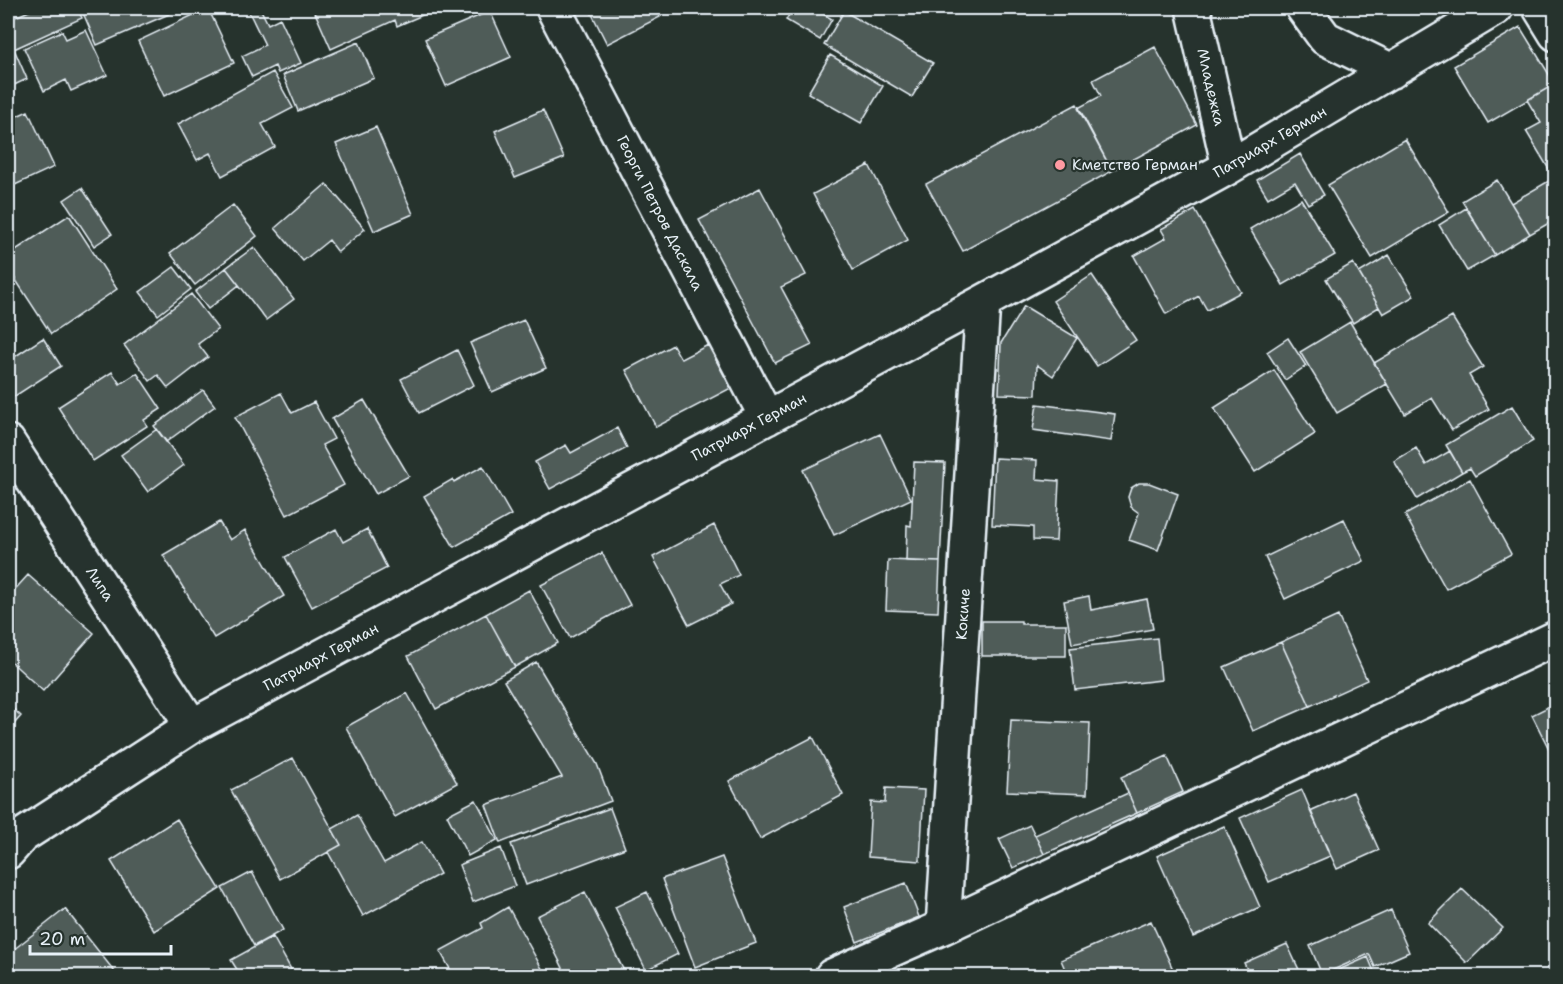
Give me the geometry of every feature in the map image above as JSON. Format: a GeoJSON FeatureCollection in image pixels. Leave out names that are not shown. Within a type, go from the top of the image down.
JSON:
{"type":"FeatureCollection","features":[{"type":"Feature","properties":{"kind":"street","name":"Георги Петров Даскала"},"geometry":{"type":"LineString","coordinates":[[553,8],[767,418]]}},
{"type":"Feature","properties":{"kind":"street","name":"Младежка"},"geometry":{"type":"LineString","coordinates":[[1193,8],[1228,167]]}},
{"type":"Feature","properties":{"kind":"street"},"geometry":{"type":"LineString","coordinates":[[1303,8],[1325,38],[1392,71]]}},
{"type":"Feature","properties":{"kind":"street","name":"Патриарх Герман"},"geometry":{"type":"LineString","coordinates":[[8,852],[22,836],[192,726],[983,302],[1228,167],[1496,8]]}},
{"type":"Feature","properties":{"kind":"street"},"geometry":{"type":"LineString","coordinates":[[1540,8],[1556,34]]}},
{"type":"Feature","properties":{"kind":"street","name":"Кокиче"},"geometry":{"type":"LineString","coordinates":[[943,927],[983,302]]}},
{"type":"Feature","properties":{"kind":"street","name":"Липа"},"geometry":{"type":"LineString","coordinates":[[8,442],[192,726]]}},
{"type":"Feature","properties":{"kind":"street"},"geometry":{"type":"LineString","coordinates":[[832,976],[943,927],[1556,638]]}},
{"type":"Feature","properties":{"kind":"building"},"geometry":{"type":"Polygon","coordinates":[[[36,8],[77,8],[82,18],[14,49],[27,79],[8,88],[8,20],[36,8]]]}},
{"type":"Feature","properties":{"kind":"building"},"geometry":{"type":"Polygon","coordinates":[[[96,8],[183,8],[97,45],[83,13],[96,8]]]}},
{"type":"Feature","properties":{"kind":"building"},"geometry":{"type":"Polygon","coordinates":[[[208,8],[234,63],[164,96],[138,41],[208,8]]]}},
{"type":"Feature","properties":{"kind":"building"},"geometry":{"type":"Polygon","coordinates":[[[260,8],[268,24],[280,18],[301,63],[278,73],[275,66],[252,77],[242,56],[265,45],[248,10],[260,8]]]}},
{"type":"Feature","properties":{"kind":"building"},"geometry":{"type":"Polygon","coordinates":[[[313,8],[439,8],[397,26],[395,20],[331,49],[313,8]]]}},
{"type":"Feature","properties":{"kind":"building"},"geometry":{"type":"Polygon","coordinates":[[[589,8],[655,8],[660,17],[607,44],[589,8]]]}},
{"type":"Feature","properties":{"kind":"building"},"geometry":{"type":"Polygon","coordinates":[[[793,8],[813,8],[832,19],[820,40],[786,20],[793,8]]]}},
{"type":"Feature","properties":{"kind":"building"},"geometry":{"type":"Polygon","coordinates":[[[490,11],[511,57],[446,86],[425,39],[490,11]]]}},
{"type":"Feature","properties":{"kind":"building"},"geometry":{"type":"Polygon","coordinates":[[[844,11],[933,63],[912,97],[824,45],[844,11]]]}},
{"type":"Feature","properties":{"kind":"building"},"geometry":{"type":"Polygon","coordinates":[[[1520,27],[1555,84],[1488,123],[1454,66],[1520,27]]]}},
{"type":"Feature","properties":{"kind":"building"},"geometry":{"type":"Polygon","coordinates":[[[86,30],[107,75],[71,91],[66,80],[44,91],[24,48],[62,31],[66,39],[86,30]]]}},
{"type":"Feature","properties":{"kind":"building"},"geometry":{"type":"Polygon","coordinates":[[[359,42],[374,78],[298,111],[283,75],[359,42]]]}},
{"type":"Feature","properties":{"kind":"building"},"geometry":{"type":"Polygon","coordinates":[[[1155,47],[1197,125],[1112,171],[1078,108],[1101,96],[1093,80],[1155,47]]]}},
{"type":"Feature","properties":{"kind":"building"},"geometry":{"type":"Polygon","coordinates":[[[830,55],[883,86],[861,123],[808,93],[830,55]]]}},
{"type":"Feature","properties":{"kind":"building"},"geometry":{"type":"Polygon","coordinates":[[[273,72],[293,108],[262,124],[275,147],[222,176],[210,153],[197,160],[178,124],[273,72]]]}},
{"type":"Feature","properties":{"kind":"building"},"geometry":{"type":"Polygon","coordinates":[[[1555,84],[1556,181],[1526,131],[1541,123],[1527,100],[1555,84]]]}},
{"type":"Feature","properties":{"kind":"building"},"geometry":{"type":"Polygon","coordinates":[[[1077,104],[1112,171],[963,251],[926,184],[1077,104]]]}},
{"type":"Feature","properties":{"kind":"building"},"geometry":{"type":"Polygon","coordinates":[[[543,110],[564,158],[515,178],[495,131],[543,110]]]}},
{"type":"Feature","properties":{"kind":"building"},"geometry":{"type":"Polygon","coordinates":[[[28,111],[54,167],[15,185],[8,169],[8,120],[28,111]]]}},
{"type":"Feature","properties":{"kind":"building"},"geometry":{"type":"Polygon","coordinates":[[[376,127],[413,214],[374,231],[336,144],[376,127]]]}},
{"type":"Feature","properties":{"kind":"building"},"geometry":{"type":"Polygon","coordinates":[[[1405,139],[1449,212],[1372,258],[1328,185],[1405,139]]]}},
{"type":"Feature","properties":{"kind":"building"},"geometry":{"type":"Polygon","coordinates":[[[1300,154],[1324,195],[1308,204],[1295,182],[1268,198],[1257,180],[1300,154]]]}},
{"type":"Feature","properties":{"kind":"building"},"geometry":{"type":"Polygon","coordinates":[[[869,165],[908,240],[853,270],[813,194],[869,165]]]}},
{"type":"Feature","properties":{"kind":"building"},"geometry":{"type":"Polygon","coordinates":[[[1554,178],[1556,181],[1556,219],[1530,234],[1511,203],[1554,178]]]}},
{"type":"Feature","properties":{"kind":"building"},"geometry":{"type":"Polygon","coordinates":[[[1497,180],[1530,234],[1495,255],[1462,201],[1497,180]]]}},
{"type":"Feature","properties":{"kind":"building"},"geometry":{"type":"Polygon","coordinates":[[[326,184],[365,229],[338,252],[329,240],[303,261],[275,228],[326,184]]]}},
{"type":"Feature","properties":{"kind":"building"},"geometry":{"type":"Polygon","coordinates":[[[82,188],[112,234],[94,246],[64,200],[82,188]]]}},
{"type":"Feature","properties":{"kind":"building"},"geometry":{"type":"Polygon","coordinates":[[[760,188],[806,275],[781,287],[812,345],[775,363],[699,220],[760,188]]]}},
{"type":"Feature","properties":{"kind":"building"},"geometry":{"type":"Polygon","coordinates":[[[1301,199],[1335,255],[1283,285],[1250,229],[1301,199]]]}},
{"type":"Feature","properties":{"kind":"building"},"geometry":{"type":"Polygon","coordinates":[[[233,205],[257,236],[195,285],[170,253],[233,205]]]}},
{"type":"Feature","properties":{"kind":"building"},"geometry":{"type":"Polygon","coordinates":[[[1466,208],[1495,255],[1467,271],[1439,225],[1466,208]]]}},
{"type":"Feature","properties":{"kind":"building"},"geometry":{"type":"Polygon","coordinates":[[[1195,210],[1241,292],[1207,310],[1199,296],[1166,314],[1134,256],[1166,238],[1161,229],[1195,210]]]}},
{"type":"Feature","properties":{"kind":"building"},"geometry":{"type":"Polygon","coordinates":[[[69,215],[117,289],[51,334],[8,268],[8,255],[69,215]]]}},
{"type":"Feature","properties":{"kind":"building"},"geometry":{"type":"Polygon","coordinates":[[[254,247],[294,299],[266,320],[226,268],[254,247]]]}},
{"type":"Feature","properties":{"kind":"building"},"geometry":{"type":"Polygon","coordinates":[[[1389,255],[1414,296],[1383,314],[1359,273],[1389,255]]]}},
{"type":"Feature","properties":{"kind":"building"},"geometry":{"type":"Polygon","coordinates":[[[1353,263],[1379,307],[1353,323],[1326,279],[1353,263]]]}},
{"type":"Feature","properties":{"kind":"building"},"geometry":{"type":"Polygon","coordinates":[[[174,267],[191,289],[158,315],[140,292],[174,267]]]}},
{"type":"Feature","properties":{"kind":"building"},"geometry":{"type":"Polygon","coordinates":[[[226,268],[239,285],[208,309],[195,292],[226,268]]]}},
{"type":"Feature","properties":{"kind":"building"},"geometry":{"type":"Polygon","coordinates":[[[1092,275],[1136,340],[1097,366],[1053,301],[1092,275]]]}},
{"type":"Feature","properties":{"kind":"building"},"geometry":{"type":"Polygon","coordinates":[[[191,294],[218,329],[198,344],[208,357],[168,388],[158,375],[150,381],[124,345],[191,294]]]}},
{"type":"Feature","properties":{"kind":"building"},"geometry":{"type":"Polygon","coordinates":[[[1024,306],[1077,338],[1053,376],[1037,365],[1036,395],[999,394],[1001,343],[1024,306]]]}},
{"type":"Feature","properties":{"kind":"building"},"geometry":{"type":"Polygon","coordinates":[[[1452,317],[1483,367],[1469,375],[1489,409],[1452,430],[1432,398],[1405,414],[1374,363],[1452,317]]]}},
{"type":"Feature","properties":{"kind":"building"},"geometry":{"type":"Polygon","coordinates":[[[524,320],[546,368],[492,392],[470,343],[524,320]]]}},
{"type":"Feature","properties":{"kind":"building"},"geometry":{"type":"Polygon","coordinates":[[[1350,322],[1387,384],[1337,413],[1300,352],[1350,322]]]}},
{"type":"Feature","properties":{"kind":"building"},"geometry":{"type":"Polygon","coordinates":[[[43,338],[61,366],[12,398],[8,391],[8,361],[43,338]]]}},
{"type":"Feature","properties":{"kind":"building"},"geometry":{"type":"Polygon","coordinates":[[[1288,338],[1306,366],[1285,380],[1267,352],[1288,338]]]}},
{"type":"Feature","properties":{"kind":"building"},"geometry":{"type":"Polygon","coordinates":[[[673,345],[681,359],[708,345],[731,388],[656,427],[626,370],[673,345]]]}},
{"type":"Feature","properties":{"kind":"building"},"geometry":{"type":"Polygon","coordinates":[[[457,350],[474,385],[419,413],[401,379],[457,350]]]}},
{"type":"Feature","properties":{"kind":"building"},"geometry":{"type":"Polygon","coordinates":[[[1274,370],[1315,434],[1255,472],[1214,408],[1274,370]]]}},
{"type":"Feature","properties":{"kind":"building"},"geometry":{"type":"Polygon","coordinates":[[[112,372],[120,384],[137,373],[161,409],[144,420],[147,426],[93,461],[58,407],[112,372]]]}},
{"type":"Feature","properties":{"kind":"building"},"geometry":{"type":"Polygon","coordinates":[[[203,390],[215,406],[166,442],[154,426],[203,390]]]}},
{"type":"Feature","properties":{"kind":"building"},"geometry":{"type":"Polygon","coordinates":[[[281,393],[292,413],[314,402],[334,439],[322,445],[344,485],[287,515],[235,417],[281,393]]]}},
{"type":"Feature","properties":{"kind":"building"},"geometry":{"type":"Polygon","coordinates":[[[364,400],[409,476],[376,494],[332,419],[364,400]]]}},
{"type":"Feature","properties":{"kind":"building"},"geometry":{"type":"Polygon","coordinates":[[[1037,404],[1115,414],[1111,441],[1033,430],[1037,404]]]}},
{"type":"Feature","properties":{"kind":"building"},"geometry":{"type":"Polygon","coordinates":[[[1512,406],[1533,441],[1475,476],[1470,468],[1462,472],[1446,445],[1512,406]]]}},
{"type":"Feature","properties":{"kind":"building"},"geometry":{"type":"Polygon","coordinates":[[[617,428],[627,448],[550,489],[535,462],[566,445],[571,453],[617,428]]]}},
{"type":"Feature","properties":{"kind":"building"},"geometry":{"type":"Polygon","coordinates":[[[157,429],[184,465],[148,492],[121,455],[157,429]]]}},
{"type":"Feature","properties":{"kind":"building"},"geometry":{"type":"Polygon","coordinates":[[[880,434],[911,499],[834,535],[803,470],[880,434]]]}},
{"type":"Feature","properties":{"kind":"building"},"geometry":{"type":"Polygon","coordinates":[[[1416,448],[1426,465],[1450,451],[1462,472],[1417,499],[1394,461],[1416,448]]]}},
{"type":"Feature","properties":{"kind":"building"},"geometry":{"type":"Polygon","coordinates":[[[995,458],[1037,460],[1036,479],[1059,481],[1056,541],[1033,540],[1033,527],[992,525],[995,458]]]}},
{"type":"Feature","properties":{"kind":"building"},"geometry":{"type":"Polygon","coordinates":[[[914,462],[945,463],[940,562],[906,561],[907,525],[911,526],[914,462]]]}},
{"type":"Feature","properties":{"kind":"building"},"geometry":{"type":"Polygon","coordinates":[[[483,466],[511,515],[454,547],[424,496],[453,479],[454,482],[483,466]]]}},
{"type":"Feature","properties":{"kind":"building"},"geometry":{"type":"Polygon","coordinates":[[[1470,479],[1511,554],[1446,589],[1405,515],[1470,479]]]}},
{"type":"Feature","properties":{"kind":"building"},"geometry":{"type":"Polygon","coordinates":[[[1139,483],[1149,483],[1178,494],[1158,550],[1129,540],[1139,513],[1131,507],[1128,497],[1131,488],[1139,483]]]}},
{"type":"Feature","properties":{"kind":"building"},"geometry":{"type":"Polygon","coordinates":[[[1344,519],[1364,561],[1285,599],[1265,557],[1344,519]]]}},
{"type":"Feature","properties":{"kind":"building"},"geometry":{"type":"Polygon","coordinates":[[[219,522],[230,540],[245,530],[284,596],[214,638],[163,555],[219,522]]]}},
{"type":"Feature","properties":{"kind":"building"},"geometry":{"type":"Polygon","coordinates":[[[714,525],[739,575],[720,584],[731,604],[689,625],[653,557],[714,525]]]}},
{"type":"Feature","properties":{"kind":"building"},"geometry":{"type":"Polygon","coordinates":[[[336,529],[343,542],[367,529],[387,568],[312,607],[285,557],[336,529]]]}},
{"type":"Feature","properties":{"kind":"building"},"geometry":{"type":"Polygon","coordinates":[[[602,553],[630,605],[570,638],[541,585],[602,553]]]}},
{"type":"Feature","properties":{"kind":"building"},"geometry":{"type":"Polygon","coordinates":[[[888,560],[940,562],[938,612],[886,610],[888,560]]]}},
{"type":"Feature","properties":{"kind":"building"},"geometry":{"type":"Polygon","coordinates":[[[28,575],[94,633],[43,691],[8,659],[8,597],[28,575]]]}},
{"type":"Feature","properties":{"kind":"building"},"geometry":{"type":"Polygon","coordinates":[[[529,590],[558,643],[515,667],[486,614],[529,590]]]}},
{"type":"Feature","properties":{"kind":"building"},"geometry":{"type":"Polygon","coordinates":[[[1089,596],[1091,610],[1147,599],[1153,629],[1072,644],[1064,601],[1089,596]]]}},
{"type":"Feature","properties":{"kind":"building"},"geometry":{"type":"Polygon","coordinates":[[[486,614],[515,667],[436,709],[408,656],[486,614]]]}},
{"type":"Feature","properties":{"kind":"building"},"geometry":{"type":"Polygon","coordinates":[[[1338,616],[1367,680],[1310,706],[1281,642],[1338,616]]]}},
{"type":"Feature","properties":{"kind":"building"},"geometry":{"type":"Polygon","coordinates":[[[982,621],[1066,624],[1066,656],[982,656],[982,621]]]}},
{"type":"Feature","properties":{"kind":"building"},"geometry":{"type":"Polygon","coordinates":[[[1157,638],[1161,680],[1075,690],[1070,648],[1157,638]]]}},
{"type":"Feature","properties":{"kind":"building"},"geometry":{"type":"Polygon","coordinates":[[[1281,642],[1310,706],[1253,731],[1224,667],[1281,642]]]}},
{"type":"Feature","properties":{"kind":"building"},"geometry":{"type":"Polygon","coordinates":[[[536,662],[597,764],[611,801],[500,843],[486,805],[562,777],[504,681],[536,662]]]}},
{"type":"Feature","properties":{"kind":"building"},"geometry":{"type":"Polygon","coordinates":[[[407,693],[457,783],[395,817],[346,727],[407,693]]]}},
{"type":"Feature","properties":{"kind":"building"},"geometry":{"type":"Polygon","coordinates":[[[1556,703],[1556,763],[1532,715],[1556,703]]]}},
{"type":"Feature","properties":{"kind":"building"},"geometry":{"type":"Polygon","coordinates":[[[8,704],[21,716],[8,731],[8,704]]]}},
{"type":"Feature","properties":{"kind":"building"},"geometry":{"type":"Polygon","coordinates":[[[1011,720],[1090,723],[1087,794],[1007,791],[1011,720]]]}},
{"type":"Feature","properties":{"kind":"building"},"geometry":{"type":"Polygon","coordinates":[[[813,737],[843,795],[760,839],[729,781],[813,737]]]}},
{"type":"Feature","properties":{"kind":"building"},"geometry":{"type":"Polygon","coordinates":[[[1167,756],[1183,792],[1137,813],[1121,777],[1167,756]]]}},
{"type":"Feature","properties":{"kind":"building"},"geometry":{"type":"Polygon","coordinates":[[[293,758],[341,845],[280,879],[231,790],[293,758]]]}},
{"type":"Feature","properties":{"kind":"building"},"geometry":{"type":"Polygon","coordinates":[[[886,788],[924,790],[920,861],[868,857],[871,802],[885,803],[886,788]]]}},
{"type":"Feature","properties":{"kind":"building"},"geometry":{"type":"Polygon","coordinates":[[[1302,790],[1330,856],[1269,882],[1240,818],[1302,790]]]}},
{"type":"Feature","properties":{"kind":"building"},"geometry":{"type":"Polygon","coordinates":[[[1353,792],[1379,850],[1337,869],[1310,811],[1353,792]]]}},
{"type":"Feature","properties":{"kind":"building"},"geometry":{"type":"Polygon","coordinates":[[[1128,793],[1137,813],[1044,854],[1035,835],[1128,793]]]}},
{"type":"Feature","properties":{"kind":"building"},"geometry":{"type":"Polygon","coordinates":[[[476,800],[497,840],[468,856],[447,815],[476,800]]]}},
{"type":"Feature","properties":{"kind":"building"},"geometry":{"type":"Polygon","coordinates":[[[610,808],[625,848],[526,885],[511,844],[610,808]]]}},
{"type":"Feature","properties":{"kind":"building"},"geometry":{"type":"Polygon","coordinates":[[[357,815],[384,863],[422,842],[440,874],[363,916],[328,852],[341,845],[332,829],[357,815]]]}},
{"type":"Feature","properties":{"kind":"building"},"geometry":{"type":"Polygon","coordinates":[[[177,819],[220,889],[154,931],[111,861],[177,819]]]}},
{"type":"Feature","properties":{"kind":"building"},"geometry":{"type":"Polygon","coordinates":[[[1030,825],[1044,854],[1013,868],[999,839],[1030,825]]]}},
{"type":"Feature","properties":{"kind":"building"},"geometry":{"type":"Polygon","coordinates":[[[1224,826],[1260,907],[1193,937],[1157,856],[1224,826]]]}},
{"type":"Feature","properties":{"kind":"building"},"geometry":{"type":"Polygon","coordinates":[[[501,848],[515,886],[473,902],[459,865],[501,848]]]}},
{"type":"Feature","properties":{"kind":"building"},"geometry":{"type":"Polygon","coordinates":[[[722,857],[756,943],[695,967],[662,879],[722,857]]]}},
{"type":"Feature","properties":{"kind":"building"},"geometry":{"type":"Polygon","coordinates":[[[252,872],[283,930],[254,946],[222,888],[252,872]]]}},
{"type":"Feature","properties":{"kind":"building"},"geometry":{"type":"Polygon","coordinates":[[[906,883],[919,917],[857,942],[844,907],[906,883]]]}},
{"type":"Feature","properties":{"kind":"building"},"geometry":{"type":"Polygon","coordinates":[[[1462,889],[1503,928],[1467,963],[1428,923],[1462,889]]]}},
{"type":"Feature","properties":{"kind":"building"},"geometry":{"type":"Polygon","coordinates":[[[585,892],[625,973],[617,976],[567,976],[537,916],[585,892]]]}},
{"type":"Feature","properties":{"kind":"building"},"geometry":{"type":"Polygon","coordinates":[[[647,892],[678,954],[646,970],[615,907],[647,892]]]}},
{"type":"Feature","properties":{"kind":"building"},"geometry":{"type":"Polygon","coordinates":[[[508,907],[546,976],[454,976],[440,951],[483,928],[481,923],[508,907]]]}},
{"type":"Feature","properties":{"kind":"building"},"geometry":{"type":"Polygon","coordinates":[[[65,909],[115,972],[109,976],[8,976],[8,954],[65,909]]]}},
{"type":"Feature","properties":{"kind":"building"},"geometry":{"type":"Polygon","coordinates":[[[1391,910],[1409,952],[1375,967],[1369,954],[1322,975],[1310,946],[1391,910]]]}},
{"type":"Feature","properties":{"kind":"building"},"geometry":{"type":"Polygon","coordinates":[[[1151,921],[1176,976],[1068,976],[1061,960],[1151,921]]]}},
{"type":"Feature","properties":{"kind":"building"},"geometry":{"type":"Polygon","coordinates":[[[273,937],[293,973],[286,976],[241,976],[231,960],[273,937]]]}},
{"type":"Feature","properties":{"kind":"building"},"geometry":{"type":"Polygon","coordinates":[[[1287,944],[1302,976],[1250,976],[1244,963],[1287,944]]]}},
{"type":"Feature","properties":{"kind":"building"},"geometry":{"type":"Polygon","coordinates":[[[1368,957],[1376,976],[1325,976],[1368,957]]]}},
{"type":"Feature","properties":{"kind":"building"},"geometry":{"type":"Polygon","coordinates":[[[172,971],[175,976],[161,976],[172,971]]]}},
{"type":"Feature","properties":{"kind":"place","name":"Кметство Герман"},"geometry":{"type":"Point","coordinates":[1060,165]}}]}
